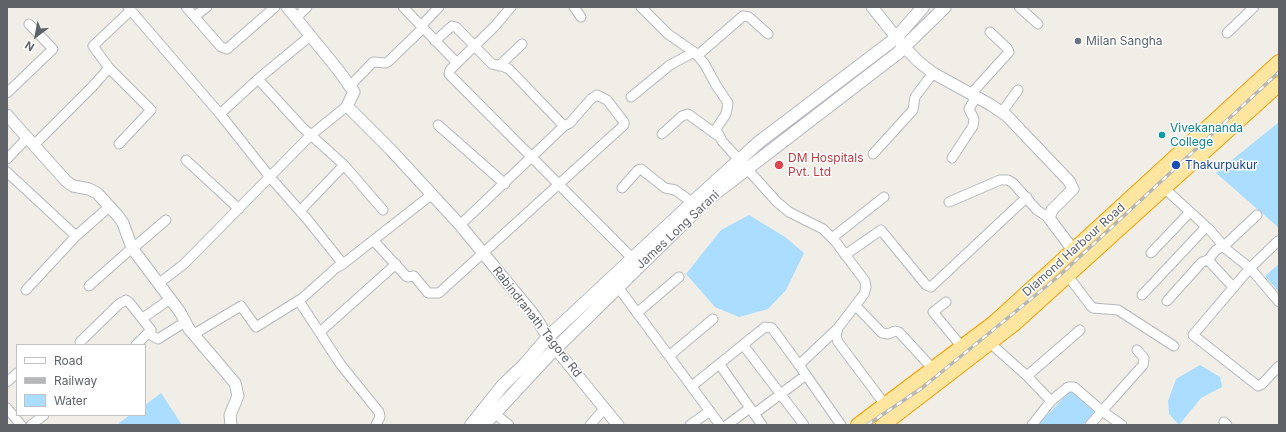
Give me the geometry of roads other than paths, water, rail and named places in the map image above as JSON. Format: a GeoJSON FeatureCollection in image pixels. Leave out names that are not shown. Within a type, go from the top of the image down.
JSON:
{"type":"FeatureCollection","features":[{"type":"Feature","properties":{"kind":"highway","name":"Diamond Harbour Road"},"geometry":{"type":"LineString","coordinates":[[858,425],[874,420],[886,406],[995,322],[1279,62]]}},
{"type":"Feature","properties":{"kind":"highway","name":"Diamond Harbour Road"},"geometry":{"type":"LineString","coordinates":[[883,425],[1013,325],[1279,84]]}},
{"type":"Feature","properties":{"kind":"highway"},"geometry":{"type":"LineString","coordinates":[[1108,220],[1118,231]]}},
{"type":"Feature","properties":{"kind":"main road"},"geometry":{"type":"LineString","coordinates":[[900,42],[923,7]]}},
{"type":"Feature","properties":{"kind":"main road","name":"James Long Sarani"},"geometry":{"type":"LineString","coordinates":[[484,425],[615,283],[708,199],[744,164],[945,7]]}},
{"type":"Feature","properties":{"kind":"main road"},"geometry":{"type":"LineString","coordinates":[[471,425],[503,385],[525,364],[548,337],[615,283],[633,259],[692,202],[744,164]]}},
{"type":"Feature","properties":{"kind":"street"},"geometry":{"type":"LineString","coordinates":[[186,7],[221,47],[227,49],[275,7]]}},
{"type":"Feature","properties":{"kind":"street"},"geometry":{"type":"LineString","coordinates":[[195,16],[207,7]]}},
{"type":"Feature","properties":{"kind":"street"},"geometry":{"type":"LineString","coordinates":[[158,284],[184,264],[311,135],[347,106],[354,92],[287,7]]}},
{"type":"Feature","properties":{"kind":"street"},"geometry":{"type":"LineString","coordinates":[[296,18],[308,7]]}},
{"type":"Feature","properties":{"kind":"street"},"geometry":{"type":"LineString","coordinates":[[350,86],[373,62],[386,63],[389,61],[439,7]]}},
{"type":"Feature","properties":{"kind":"street"},"geometry":{"type":"LineString","coordinates":[[511,7],[475,46],[450,70],[449,74],[633,259]]}},
{"type":"Feature","properties":{"kind":"street"},"geometry":{"type":"LineString","coordinates":[[574,7],[581,17]]}},
{"type":"Feature","properties":{"kind":"street"},"geometry":{"type":"LineString","coordinates":[[641,7],[668,34],[696,54],[728,103],[726,114],[716,129],[717,135]]}},
{"type":"Feature","properties":{"kind":"street"},"geometry":{"type":"LineString","coordinates":[[872,7],[900,42],[933,73],[1002,112],[1018,125],[1072,185],[1073,189],[1052,210],[1049,218]]}},
{"type":"Feature","properties":{"kind":"street"},"geometry":{"type":"LineString","coordinates":[[1018,7],[1038,24]]}},
{"type":"Feature","properties":{"kind":"street"},"geometry":{"type":"LineString","coordinates":[[1227,33],[1254,7]]}},
{"type":"Feature","properties":{"kind":"street"},"geometry":{"type":"LineString","coordinates":[[405,8],[457,63]]}},
{"type":"Feature","properties":{"kind":"street"},"geometry":{"type":"LineString","coordinates":[[119,144],[150,110],[108,68],[93,46],[129,9],[220,114],[270,177],[343,264]]}},
{"type":"Feature","properties":{"kind":"street"},"geometry":{"type":"LineString","coordinates":[[631,97],[655,76],[696,54],[743,16],[749,17],[768,34]]}},
{"type":"Feature","properties":{"kind":"street"},"geometry":{"type":"LineString","coordinates":[[7,93],[53,49],[29,24]]}},
{"type":"Feature","properties":{"kind":"street"},"geometry":{"type":"LineString","coordinates":[[436,41],[454,26],[492,64],[509,70],[564,126]]}},
{"type":"Feature","properties":{"kind":"street"},"geometry":{"type":"LineString","coordinates":[[952,158],[974,126],[974,119],[969,110],[974,95],[1009,52],[1008,48],[990,32]]}},
{"type":"Feature","properties":{"kind":"street"},"geometry":{"type":"LineString","coordinates":[[220,114],[258,79],[310,36]]}},
{"type":"Feature","properties":{"kind":"street"},"geometry":{"type":"LineString","coordinates":[[500,66],[522,44]]}},
{"type":"Feature","properties":{"kind":"street"},"geometry":{"type":"LineString","coordinates":[[7,159],[92,87],[108,68]]}},
{"type":"Feature","properties":{"kind":"street"},"geometry":{"type":"LineString","coordinates":[[873,154],[913,110],[915,97],[933,73]]}},
{"type":"Feature","properties":{"kind":"street"},"geometry":{"type":"LineString","coordinates":[[258,79],[311,135],[344,165],[383,210]]}},
{"type":"Feature","properties":{"kind":"street"},"geometry":{"type":"LineString","coordinates":[[1002,112],[1018,90]]}},
{"type":"Feature","properties":{"kind":"street"},"geometry":{"type":"LineString","coordinates":[[374,241],[407,277],[414,276],[428,293],[439,293],[622,128],[624,122],[607,100],[596,95],[567,125],[564,126],[505,184],[460,225]]}},
{"type":"Feature","properties":{"kind":"street","name":"Rabindranath Tagore Rd"},"geometry":{"type":"LineString","coordinates":[[347,106],[460,225],[534,315],[555,348],[604,410],[618,425]]}},
{"type":"Feature","properties":{"kind":"street"},"geometry":{"type":"LineString","coordinates":[[662,134],[682,116],[688,114],[717,135],[777,202],[789,212],[823,229],[832,238],[865,281],[866,287],[856,306],[838,328],[799,365]]}},
{"type":"Feature","properties":{"kind":"street"},"geometry":{"type":"LineString","coordinates":[[7,116],[66,181],[73,186],[89,188],[97,193],[123,223],[132,248],[194,334],[235,383],[238,396],[230,415],[231,425]]}},
{"type":"Feature","properties":{"kind":"street"},"geometry":{"type":"LineString","coordinates":[[438,125],[505,184]]}},
{"type":"Feature","properties":{"kind":"street"},"geometry":{"type":"LineString","coordinates":[[186,160],[239,208]]}},
{"type":"Feature","properties":{"kind":"street"},"geometry":{"type":"LineString","coordinates":[[300,211],[344,165]]}},
{"type":"Feature","properties":{"kind":"street"},"geometry":{"type":"LineString","coordinates":[[622,188],[641,168],[665,188],[675,190],[692,202]]}},
{"type":"Feature","properties":{"kind":"street"},"geometry":{"type":"LineString","coordinates":[[7,172],[76,236]]}},
{"type":"Feature","properties":{"kind":"street"},"geometry":{"type":"LineString","coordinates":[[949,202],[1000,180],[1008,180],[1013,183],[1037,210],[1049,218],[1073,250]]}},
{"type":"Feature","properties":{"kind":"street"},"geometry":{"type":"LineString","coordinates":[[1164,188],[1206,226],[1224,246],[1250,268],[1279,302]]}},
{"type":"Feature","properties":{"kind":"street"},"geometry":{"type":"LineString","coordinates":[[832,238],[884,197]]}},
{"type":"Feature","properties":{"kind":"street"},"geometry":{"type":"LineString","coordinates":[[845,255],[881,230],[926,285],[931,287],[1026,197]]}},
{"type":"Feature","properties":{"kind":"street"},"geometry":{"type":"LineString","coordinates":[[194,334],[241,306],[256,327],[300,299],[374,241],[435,199]]}},
{"type":"Feature","properties":{"kind":"street"},"geometry":{"type":"LineString","coordinates":[[26,290],[76,236],[109,207]]}},
{"type":"Feature","properties":{"kind":"street"},"geometry":{"type":"LineString","coordinates":[[1151,253],[1190,212]]}},
{"type":"Feature","properties":{"kind":"street"},"geometry":{"type":"LineString","coordinates":[[1167,300],[1202,262],[1208,260],[1216,250],[1224,246],[1257,214]]}},
{"type":"Feature","properties":{"kind":"street"},"geometry":{"type":"LineString","coordinates":[[89,286],[166,220]]}},
{"type":"Feature","properties":{"kind":"street"},"geometry":{"type":"LineString","coordinates":[[1142,295],[1206,226]]}},
{"type":"Feature","properties":{"kind":"street"},"geometry":{"type":"LineString","coordinates":[[1278,241],[1250,268],[1193,335],[1258,386],[1262,384],[1279,366]]}},
{"type":"Feature","properties":{"kind":"street"},"geometry":{"type":"LineString","coordinates":[[1208,260],[1233,287]]}},
{"type":"Feature","properties":{"kind":"street"},"geometry":{"type":"LineString","coordinates":[[320,332],[396,264]]}},
{"type":"Feature","properties":{"kind":"street"},"geometry":{"type":"LineString","coordinates":[[1068,276],[1090,305],[1094,308],[1118,310],[1174,346]]}},
{"type":"Feature","properties":{"kind":"street"},"geometry":{"type":"LineString","coordinates":[[637,313],[679,277]]}},
{"type":"Feature","properties":{"kind":"street"},"geometry":{"type":"LineString","coordinates":[[615,283],[720,425]]}},
{"type":"Feature","properties":{"kind":"street"},"geometry":{"type":"LineString","coordinates":[[143,318],[170,299]]}},
{"type":"Feature","properties":{"kind":"street"},"geometry":{"type":"LineString","coordinates":[[300,299],[299,301],[341,365],[379,412],[380,417],[376,425]]}},
{"type":"Feature","properties":{"kind":"street"},"geometry":{"type":"LineString","coordinates":[[80,342],[123,301],[129,302],[151,330],[149,334],[137,344]]}},
{"type":"Feature","properties":{"kind":"street"},"geometry":{"type":"LineString","coordinates":[[946,302],[933,312],[962,347]]}},
{"type":"Feature","properties":{"kind":"street"},"geometry":{"type":"LineString","coordinates":[[856,306],[882,333],[888,334],[894,331],[899,332],[933,369]]}},
{"type":"Feature","properties":{"kind":"street"},"geometry":{"type":"LineString","coordinates":[[669,356],[714,319]]}},
{"type":"Feature","properties":{"kind":"street"},"geometry":{"type":"LineString","coordinates":[[149,334],[158,339],[185,322]]}},
{"type":"Feature","properties":{"kind":"street"},"geometry":{"type":"LineString","coordinates":[[692,386],[765,328],[772,328],[841,425]]}},
{"type":"Feature","properties":{"kind":"street"},"geometry":{"type":"LineString","coordinates":[[838,328],[836,336],[838,342],[886,406]]}},
{"type":"Feature","properties":{"kind":"street"},"geometry":{"type":"LineString","coordinates":[[1027,376],[1080,330]]}},
{"type":"Feature","properties":{"kind":"street"},"geometry":{"type":"LineString","coordinates":[[990,343],[1027,376],[1051,401]]}},
{"type":"Feature","properties":{"kind":"street"},"geometry":{"type":"LineString","coordinates":[[744,346],[804,425]]}},
{"type":"Feature","properties":{"kind":"street"},"geometry":{"type":"LineString","coordinates":[[1090,425],[1143,364],[1144,358],[1137,350]]}},
{"type":"Feature","properties":{"kind":"street"},"geometry":{"type":"LineString","coordinates":[[720,365],[762,425]]}},
{"type":"Feature","properties":{"kind":"street"},"geometry":{"type":"LineString","coordinates":[[7,382],[16,374]]}},
{"type":"Feature","properties":{"kind":"street"},"geometry":{"type":"LineString","coordinates":[[727,425],[780,394],[806,375]]}},
{"type":"Feature","properties":{"kind":"street"},"geometry":{"type":"LineString","coordinates":[[1032,425],[1051,401],[1070,386],[1122,425]]}},
{"type":"Feature","properties":{"kind":"street"},"geometry":{"type":"LineString","coordinates":[[7,408],[21,425]]}},
{"type":"Feature","properties":{"kind":"street"},"geometry":{"type":"LineString","coordinates":[[590,425],[604,410]]}},
{"type":"Feature","properties":{"kind":"street"},"geometry":{"type":"LineString","coordinates":[[690,425],[710,411]]}},
{"type":"Feature","properties":{"kind":"street"},"geometry":{"type":"LineString","coordinates":[[494,413],[509,425]]}},
{"type":"Feature","properties":{"kind":"street"},"geometry":{"type":"LineString","coordinates":[[31,425],[43,416]]}},
{"type":"Feature","properties":{"kind":"water"},"geometry":{"type":"Polygon","coordinates":[[[1279,122],[1279,228],[1216,173],[1279,122]]]}},
{"type":"Feature","properties":{"kind":"water"},"geometry":{"type":"Polygon","coordinates":[[[749,215],[785,237],[804,253],[786,290],[768,309],[739,317],[715,307],[686,274],[721,230],[749,215]]]}},
{"type":"Feature","properties":{"kind":"water"},"geometry":{"type":"Polygon","coordinates":[[[1279,264],[1279,292],[1265,276],[1279,264]]]}},
{"type":"Feature","properties":{"kind":"water"},"geometry":{"type":"Polygon","coordinates":[[[1200,365],[1220,377],[1222,387],[1201,398],[1179,425],[1169,414],[1168,401],[1176,379],[1200,365]]]}},
{"type":"Feature","properties":{"kind":"water"},"geometry":{"type":"Polygon","coordinates":[[[1071,390],[1095,411],[1083,425],[1038,425],[1071,390]]]}},
{"type":"Feature","properties":{"kind":"water"},"geometry":{"type":"Polygon","coordinates":[[[161,393],[182,425],[120,425],[119,423],[129,416],[146,416],[146,404],[161,393]]]}},
{"type":"Feature","properties":{"kind":"railway"},"geometry":{"type":"LineString","coordinates":[[867,425],[922,388],[1059,276],[1279,72]]}},
{"type":"Feature","properties":{"kind":"place","name":"Milan Sangha"},"geometry":{"type":"Point","coordinates":[1078,41]}},
{"type":"Feature","properties":{"kind":"place","name":"Vivekananda College"},"geometry":{"type":"Point","coordinates":[1162,135]}},
{"type":"Feature","properties":{"kind":"place","name":"DM Hospitals Pvt. Ltd"},"geometry":{"type":"Point","coordinates":[779,165]}},
{"type":"Feature","properties":{"kind":"place","name":"Thakurpukur"},"geometry":{"type":"Point","coordinates":[1176,165]}}]}
